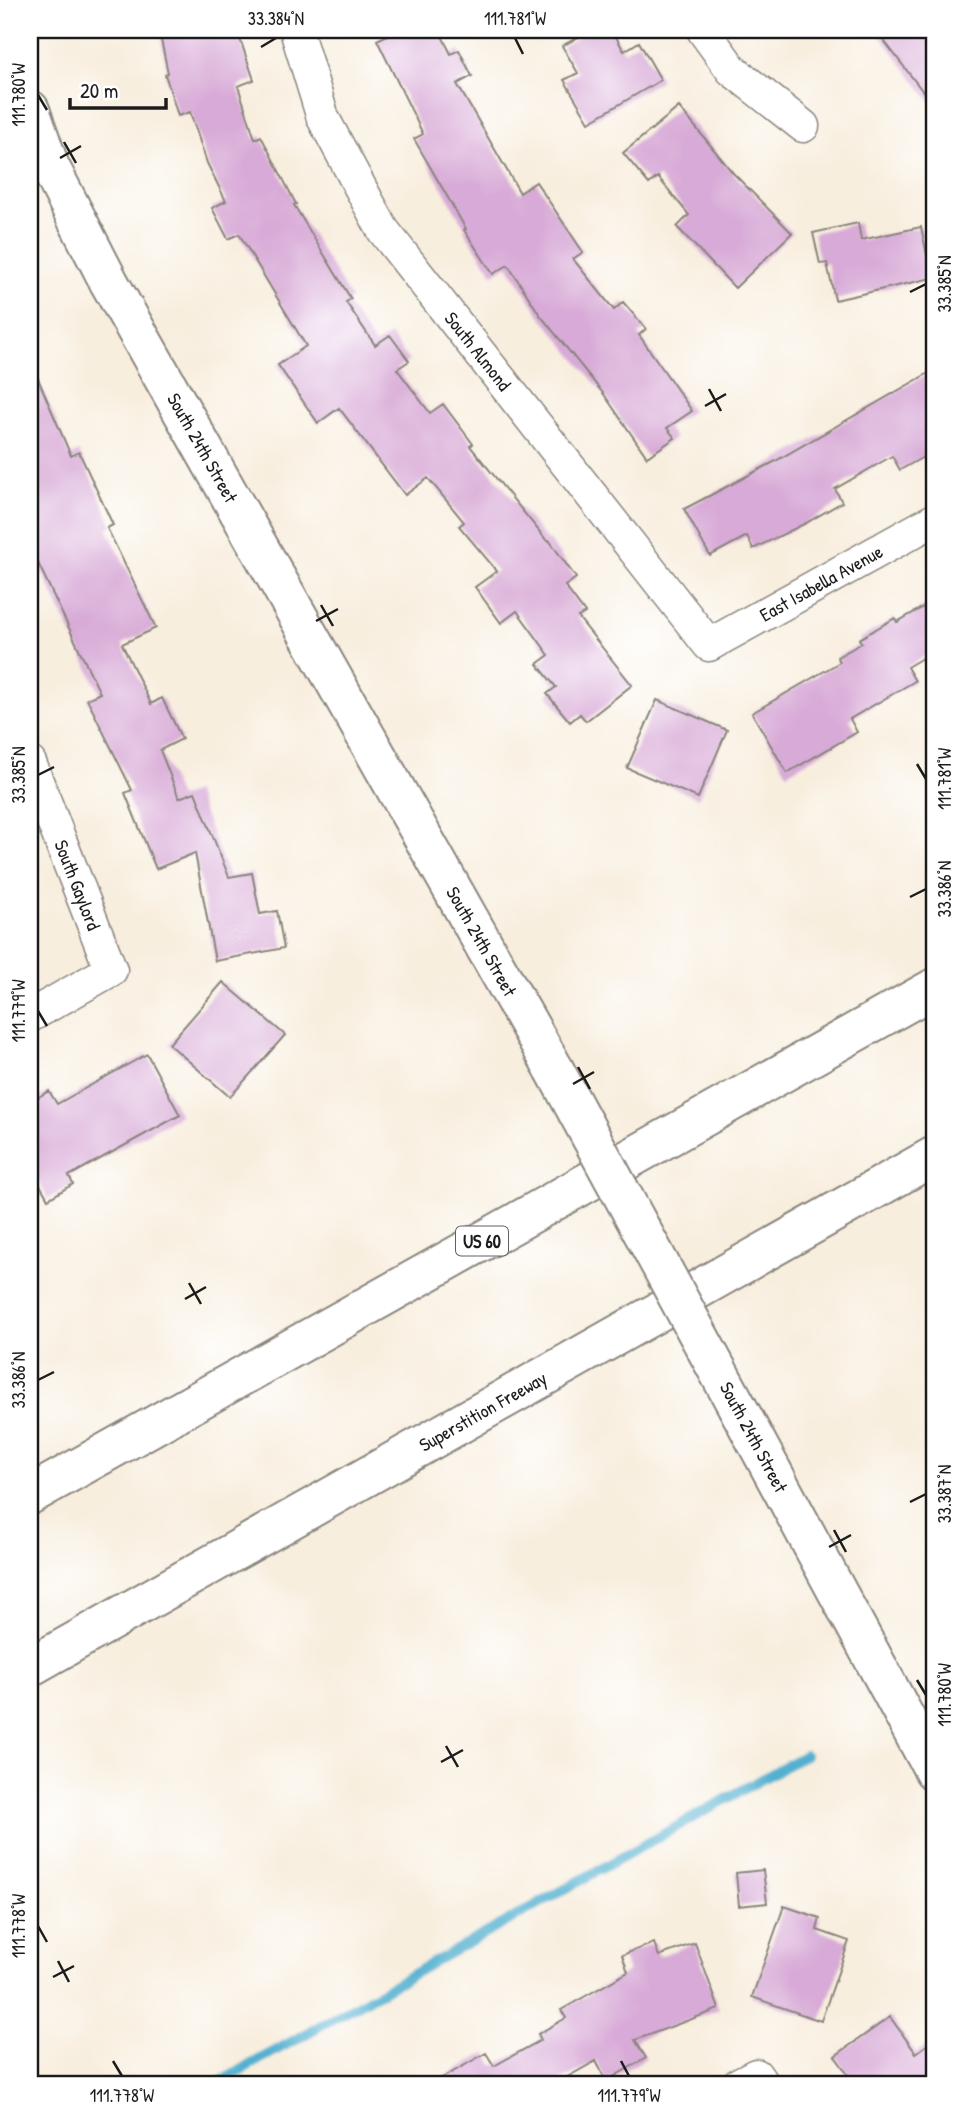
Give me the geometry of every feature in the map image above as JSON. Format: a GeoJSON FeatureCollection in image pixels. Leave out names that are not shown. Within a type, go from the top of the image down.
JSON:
{"type":"FeatureCollection","features":[{"type":"Feature","properties":{"kind":"main road","name":"South 24th Street"},"geometry":{"type":"LineString","coordinates":[[30,110],[40,171],[109,282],[554,1069],[934,1771]]}},
{"type":"Feature","properties":{"kind":"main road","name":"US 60"},"geometry":{"type":"LineString","coordinates":[[30,1495],[934,988]]}},
{"type":"Feature","properties":{"kind":"main road","name":"Superstition Freeway"},"geometry":{"type":"LineString","coordinates":[[30,1667],[934,1156]]}},
{"type":"Feature","properties":{"kind":"street","name":"South Almond"},"geometry":{"type":"LineString","coordinates":[[296,30],[323,118],[383,230],[709,645]]}},
{"type":"Feature","properties":{"kind":"street"},"geometry":{"type":"LineString","coordinates":[[703,30],[732,70],[803,127]]}},
{"type":"Feature","properties":{"kind":"street","name":"East Isabella Avenue"},"geometry":{"type":"LineString","coordinates":[[709,645],[934,520]]}},
{"type":"Feature","properties":{"kind":"street","name":"South Gaylord"},"geometry":{"type":"LineString","coordinates":[[30,763],[111,970],[30,1016]]}},
{"type":"Feature","properties":{"kind":"building"},"geometry":{"type":"Polygon","coordinates":[[[159,30],[237,30],[254,80],[238,86],[255,139],[261,136],[296,204],[294,205],[351,299],[346,302],[375,345],[390,335],[409,361],[397,369],[430,413],[443,404],[473,444],[470,446],[547,541],[549,540],[576,578],[565,586],[585,613],[578,617],[632,685],[586,721],[580,714],[570,722],[547,694],[556,687],[537,664],[549,655],[517,611],[501,623],[475,587],[497,571],[459,526],[464,522],[428,478],[405,495],[339,408],[318,423],[278,365],[306,346],[239,234],[228,239],[212,208],[226,201],[207,163],[190,112],[178,116],[165,74],[168,73],[159,30]]]}},
{"type":"Feature","properties":{"kind":"building"},"geometry":{"type":"Polygon","coordinates":[[[398,30],[439,30],[451,54],[459,50],[472,76],[457,84],[520,193],[536,182],[583,252],[573,259],[614,310],[623,302],[646,329],[639,335],[692,411],[667,428],[675,438],[647,457],[603,393],[540,315],[508,265],[493,274],[464,230],[466,229],[414,139],[423,134],[377,40],[398,30]]]}},
{"type":"Feature","properties":{"kind":"building"},"geometry":{"type":"Polygon","coordinates":[[[591,30],[612,30],[624,51],[639,42],[661,80],[589,122],[564,80],[578,73],[562,46],[591,30]]]}},
{"type":"Feature","properties":{"kind":"building"},"geometry":{"type":"Polygon","coordinates":[[[876,30],[934,30],[934,106],[876,30]]]}},
{"type":"Feature","properties":{"kind":"building"},"geometry":{"type":"Polygon","coordinates":[[[679,107],[733,173],[792,233],[735,288],[677,227],[689,215],[658,177],[649,184],[623,153],[679,107]]]}},
{"type":"Feature","properties":{"kind":"building"},"geometry":{"type":"Polygon","coordinates":[[[858,223],[861,240],[921,227],[932,278],[835,300],[827,263],[820,264],[813,233],[858,223]]]}},
{"type":"Feature","properties":{"kind":"building"},"geometry":{"type":"Polygon","coordinates":[[[30,360],[71,456],[79,452],[113,525],[107,528],[156,628],[122,644],[151,704],[162,698],[182,739],[160,750],[179,798],[195,792],[229,877],[252,873],[260,914],[277,911],[284,948],[215,961],[195,853],[156,869],[125,793],[132,790],[87,699],[100,693],[37,561],[30,564],[30,360]]]}},
{"type":"Feature","properties":{"kind":"building"},"geometry":{"type":"Polygon","coordinates":[[[934,370],[934,451],[900,470],[892,456],[835,489],[842,502],[806,523],[753,549],[747,536],[710,556],[684,509],[772,463],[934,370]]]}},
{"type":"Feature","properties":{"kind":"building"},"geometry":{"type":"Polygon","coordinates":[[[934,601],[934,651],[907,667],[915,681],[850,719],[857,732],[787,773],[752,713],[840,662],[837,657],[862,643],[859,639],[895,618],[897,622],[934,601]]]}},
{"type":"Feature","properties":{"kind":"building"},"geometry":{"type":"Polygon","coordinates":[[[657,700],[727,730],[698,798],[627,768],[657,700]]]}},
{"type":"Feature","properties":{"kind":"building"},"geometry":{"type":"Polygon","coordinates":[[[223,982],[285,1035],[230,1097],[169,1044],[223,982]]]}},
{"type":"Feature","properties":{"kind":"building"},"geometry":{"type":"Polygon","coordinates":[[[147,1054],[180,1115],[69,1176],[73,1184],[48,1199],[30,1167],[30,1102],[49,1091],[57,1104],[147,1054]]]}},
{"type":"Feature","properties":{"kind":"building"},"geometry":{"type":"Polygon","coordinates":[[[763,1870],[767,1903],[739,1906],[736,1873],[763,1870]]]}},
{"type":"Feature","properties":{"kind":"building"},"geometry":{"type":"Polygon","coordinates":[[[784,1906],[820,1918],[817,1930],[849,1941],[821,2021],[752,1997],[784,1906]]]}},
{"type":"Feature","properties":{"kind":"building"},"geometry":{"type":"Polygon","coordinates":[[[654,1943],[659,1956],[695,1943],[719,2009],[635,2040],[646,2058],[606,2081],[596,2061],[553,2085],[430,2085],[486,2053],[494,2066],[541,2040],[538,2034],[566,2018],[561,2010],[628,1972],[622,1955],[654,1943]]]}},
{"type":"Feature","properties":{"kind":"building"},"geometry":{"type":"Polygon","coordinates":[[[890,2017],[916,2053],[934,2040],[934,2076],[921,2085],[855,2085],[835,2056],[890,2017]]]}},
{"type":"Feature","properties":{"kind":"waterway"},"geometry":{"type":"LineString","coordinates":[[214,2085],[805,1755]]}}]}
